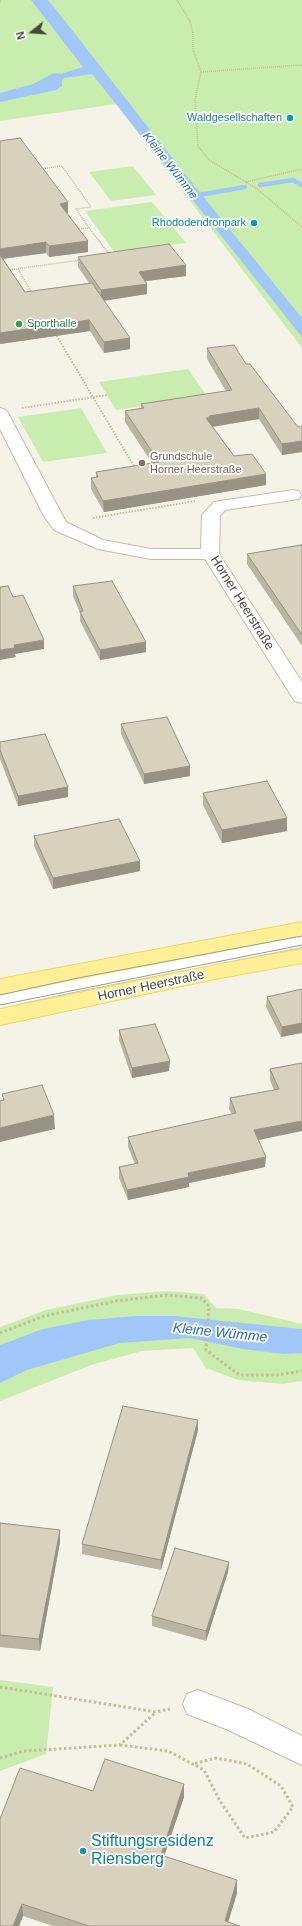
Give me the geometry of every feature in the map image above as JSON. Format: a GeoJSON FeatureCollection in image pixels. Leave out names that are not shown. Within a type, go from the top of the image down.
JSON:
{"type":"FeatureCollection","features":[{"type":"Feature","properties":{"kind":"main road","name":"Horner Heerstraße"},"geometry":{"type":"LineString","coordinates":[[0,987],[302,929]]}},
{"type":"Feature","properties":{"kind":"main road","name":"Horner Heerstraße"},"geometry":{"type":"LineString","coordinates":[[0,1017],[215,972],[302,956]]}},
{"type":"Feature","properties":{"kind":"lane"},"geometry":{"type":"LineString","coordinates":[[8,411],[53,516],[59,524],[98,544],[151,554],[210,554]]}},
{"type":"Feature","properties":{"kind":"lane"},"geometry":{"type":"LineString","coordinates":[[220,506],[293,495]]}},
{"type":"Feature","properties":{"kind":"lane","name":"Horner Heerstraße"},"geometry":{"type":"LineString","coordinates":[[220,506],[211,515],[210,554],[302,697]]}},
{"type":"Feature","properties":{"kind":"lane"},"geometry":{"type":"LineString","coordinates":[[0,1000],[78,983],[302,940]]}},
{"type":"Feature","properties":{"kind":"lane"},"geometry":{"type":"LineString","coordinates":[[198,1704],[237,1719],[302,1751]]}},
{"type":"Feature","properties":{"kind":"path"},"geometry":{"type":"LineString","coordinates":[[177,0],[190,22],[193,34],[193,50],[201,72],[194,100],[198,146],[209,160],[267,197],[302,227]]}},
{"type":"Feature","properties":{"kind":"path"},"geometry":{"type":"LineString","coordinates":[[201,72],[302,65]]}},
{"type":"Feature","properties":{"kind":"path"},"geometry":{"type":"LineString","coordinates":[[39,169],[62,166],[92,207],[76,209],[111,256],[103,257]]}},
{"type":"Feature","properties":{"kind":"path"},"geometry":{"type":"LineString","coordinates":[[245,182],[302,169]]}},
{"type":"Feature","properties":{"kind":"path"},"geometry":{"type":"LineString","coordinates":[[71,230],[89,228]]}},
{"type":"Feature","properties":{"kind":"path"},"geometry":{"type":"LineString","coordinates":[[6,271],[88,259]]}},
{"type":"Feature","properties":{"kind":"path"},"geometry":{"type":"LineString","coordinates":[[18,269],[34,296]]}},
{"type":"Feature","properties":{"kind":"path"},"geometry":{"type":"LineString","coordinates":[[54,330],[136,469]]}},
{"type":"Feature","properties":{"kind":"path"},"geometry":{"type":"LineString","coordinates":[[8,411],[107,395]]}},
{"type":"Feature","properties":{"kind":"path"},"geometry":{"type":"LineString","coordinates":[[59,524],[201,500],[220,506]]}},
{"type":"Feature","properties":{"kind":"path"},"geometry":{"type":"LineString","coordinates":[[0,1333],[44,1316],[116,1300],[168,1295],[201,1298],[208,1306],[206,1350],[240,1375],[278,1375],[302,1371]]}},
{"type":"Feature","properties":{"kind":"path"},"geometry":{"type":"LineString","coordinates":[[0,1687],[156,1712],[198,1704]]}},
{"type":"Feature","properties":{"kind":"path"},"geometry":{"type":"LineString","coordinates":[[120,1745],[156,1712]]}},
{"type":"Feature","properties":{"kind":"path"},"geometry":{"type":"LineString","coordinates":[[0,1758],[24,1751],[120,1745],[168,1751],[204,1770],[220,1801],[245,1838],[274,1832],[293,1807],[281,1786],[247,1764],[216,1758],[193,1764]]}},
{"type":"Feature","properties":{"kind":"green space","name":"Rhododendronpark"},"geometry":{"type":"Polygon","coordinates":[[[0,0],[302,0],[302,348],[116,104],[0,121],[0,0]]]}},
{"type":"Feature","properties":{"kind":"green space"},"geometry":{"type":"Polygon","coordinates":[[[133,166],[156,195],[111,201],[89,172],[133,166]]]}},
{"type":"Feature","properties":{"kind":"green space"},"geometry":{"type":"Polygon","coordinates":[[[152,202],[186,243],[115,253],[85,211],[152,202]]]}},
{"type":"Feature","properties":{"kind":"green space"},"geometry":{"type":"Polygon","coordinates":[[[188,369],[207,396],[116,410],[99,382],[188,369]]]}},
{"type":"Feature","properties":{"kind":"green space"},"geometry":{"type":"Polygon","coordinates":[[[81,408],[107,453],[43,462],[18,417],[81,408]]]}},
{"type":"Feature","properties":{"kind":"green space"},"geometry":{"type":"Polygon","coordinates":[[[166,1291],[204,1294],[216,1308],[239,1309],[302,1324],[302,1381],[283,1384],[238,1380],[206,1368],[193,1348],[142,1351],[91,1365],[0,1401],[0,1327],[46,1310],[117,1295],[166,1291]]]}},
{"type":"Feature","properties":{"kind":"green space"},"geometry":{"type":"Polygon","coordinates":[[[0,1680],[53,1687],[46,1754],[0,1771],[0,1680]]]}},
{"type":"Feature","properties":{"kind":"water","name":"Kleine Wümme"},"geometry":{"type":"Polygon","coordinates":[[[31,0],[48,0],[57,11],[184,173],[302,318],[302,337],[92,74],[64,78],[62,81],[62,86],[56,90],[0,102],[0,93],[33,84],[54,73],[61,74],[83,67],[31,0]]]}},
{"type":"Feature","properties":{"kind":"water","name":"Kleine Wümme"},"geometry":{"type":"Polygon","coordinates":[[[136,1316],[174,1316],[302,1329],[302,1353],[284,1354],[243,1349],[190,1338],[120,1343],[27,1370],[0,1383],[0,1345],[43,1329],[89,1320],[136,1316]]]}},
{"type":"Feature","properties":{"kind":"building"},"geometry":{"type":"Polygon","coordinates":[[[20,138],[68,202],[60,204],[88,241],[49,246],[46,242],[0,249],[0,141],[20,138]]]}},
{"type":"Feature","properties":{"kind":"building"},"geometry":{"type":"Polygon","coordinates":[[[169,244],[186,265],[139,272],[147,284],[101,290],[78,257],[169,244]]]}},
{"type":"Feature","properties":{"kind":"building"},"geometry":{"type":"Polygon","coordinates":[[[0,255],[25,292],[92,283],[130,338],[104,342],[89,320],[0,333],[0,255]]]}},
{"type":"Feature","properties":{"kind":"building"},"geometry":{"type":"Polygon","coordinates":[[[234,345],[246,364],[250,364],[298,427],[302,426],[302,441],[282,444],[259,408],[209,416],[210,418],[206,418],[234,456],[252,454],[266,474],[103,501],[91,478],[98,477],[96,472],[159,462],[125,411],[144,408],[141,404],[232,390],[207,348],[234,345]]]}},
{"type":"Feature","properties":{"kind":"building"},"geometry":{"type":"Polygon","coordinates":[[[302,545],[302,635],[247,554],[302,545]]]}},
{"type":"Feature","properties":{"kind":"building"},"geometry":{"type":"Polygon","coordinates":[[[112,581],[146,642],[100,650],[80,612],[83,611],[73,586],[112,581]]]}},
{"type":"Feature","properties":{"kind":"building"},"geometry":{"type":"Polygon","coordinates":[[[8,586],[13,597],[23,595],[44,640],[14,645],[15,648],[0,650],[0,587],[8,586]]]}},
{"type":"Feature","properties":{"kind":"building"},"geometry":{"type":"Polygon","coordinates":[[[167,717],[190,766],[144,774],[121,724],[167,717]]]}},
{"type":"Feature","properties":{"kind":"building"},"geometry":{"type":"Polygon","coordinates":[[[45,734],[68,787],[18,796],[0,750],[0,742],[45,734]]]}},
{"type":"Feature","properties":{"kind":"building"},"geometry":{"type":"Polygon","coordinates":[[[267,781],[287,818],[222,830],[203,793],[267,781]]]}},
{"type":"Feature","properties":{"kind":"building"},"geometry":{"type":"Polygon","coordinates":[[[119,819],[140,861],[53,878],[34,836],[119,819]]]}},
{"type":"Feature","properties":{"kind":"building"},"geometry":{"type":"Polygon","coordinates":[[[302,989],[302,1023],[282,1027],[267,997],[302,989]]]}},
{"type":"Feature","properties":{"kind":"building"},"geometry":{"type":"Polygon","coordinates":[[[155,1024],[170,1061],[132,1068],[119,1030],[155,1024]]]}},
{"type":"Feature","properties":{"kind":"building"},"geometry":{"type":"Polygon","coordinates":[[[302,1063],[302,1121],[254,1130],[266,1157],[188,1173],[189,1177],[127,1190],[119,1167],[138,1163],[128,1137],[236,1113],[230,1098],[279,1089],[270,1069],[302,1063]]]}},
{"type":"Feature","properties":{"kind":"building"},"geometry":{"type":"Polygon","coordinates":[[[42,1085],[54,1115],[0,1128],[0,1101],[4,1100],[2,1094],[42,1085]]]}},
{"type":"Feature","properties":{"kind":"building"},"geometry":{"type":"Polygon","coordinates":[[[123,1406],[198,1420],[161,1560],[82,1544],[123,1406]]]}},
{"type":"Feature","properties":{"kind":"building"},"geometry":{"type":"Polygon","coordinates":[[[0,1523],[60,1530],[39,1639],[0,1635],[0,1523]]]}},
{"type":"Feature","properties":{"kind":"building"},"geometry":{"type":"Polygon","coordinates":[[[175,1548],[229,1562],[206,1631],[152,1616],[175,1548]]]}},
{"type":"Feature","properties":{"kind":"building","name":"Stiftungsresidenz Riensberg"},"geometry":{"type":"Polygon","coordinates":[[[105,1759],[184,1784],[161,1855],[237,1880],[225,1921],[240,1926],[89,1926],[22,1904],[13,1926],[0,1926],[0,1819],[20,1768],[93,1791],[105,1759]]]}},
{"type":"Feature","properties":{"kind":"waterway"},"geometry":{"type":"LineString","coordinates":[[260,185],[293,180],[302,185]]}},
{"type":"Feature","properties":{"kind":"waterway","name":"Kleine Wümme"},"geometry":{"type":"LineString","coordinates":[[193,196],[245,187]]}},
{"type":"Feature","properties":{"kind":"tram line"},"geometry":{"type":"LineString","coordinates":[[0,995],[78,978],[302,936]]}},
{"type":"Feature","properties":{"kind":"tram line"},"geometry":{"type":"LineString","coordinates":[[0,1005],[302,945]]}},
{"type":"Feature","properties":{"kind":"place","name":"Waldgesellschaften"},"geometry":{"type":"Point","coordinates":[290,118]}},
{"type":"Feature","properties":{"kind":"place","name":"Rhododendronpark"},"geometry":{"type":"Point","coordinates":[254,223]}},
{"type":"Feature","properties":{"kind":"place","name":"Sporthalle"},"geometry":{"type":"Point","coordinates":[19,324]}},
{"type":"Feature","properties":{"kind":"place","name":"Grundschule Horner Heerstraße"},"geometry":{"type":"Point","coordinates":[142,463]}},
{"type":"Feature","properties":{"kind":"place","name":"Stiftungsresidenz Riensberg"},"geometry":{"type":"Point","coordinates":[83,1851]}}]}
